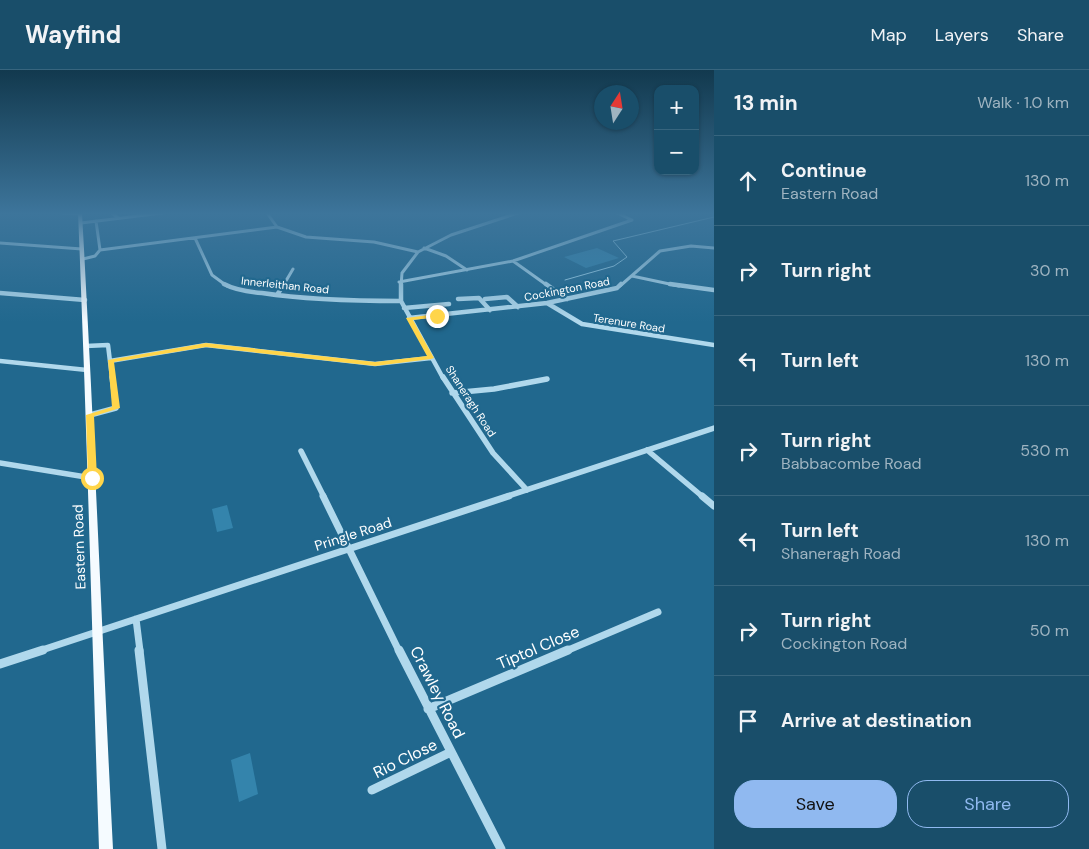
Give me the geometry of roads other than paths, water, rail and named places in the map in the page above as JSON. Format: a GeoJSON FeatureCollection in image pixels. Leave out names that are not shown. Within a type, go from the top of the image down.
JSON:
{"type":"FeatureCollection","features":[{"type":"Feature","properties":{"kind":"main road","name":"Eastern Road"},"geometry":{"type":"LineString","coordinates":[[82,249],[106,849]]}},
{"type":"Feature","properties":{"kind":"street"},"geometry":{"type":"LineString","coordinates":[[82,259],[96,256],[100,250],[105,249]]}},
{"type":"Feature","properties":{"kind":"street","name":"Innerleithan Road"},"geometry":{"type":"LineString","coordinates":[[201,249],[217,281],[242,291],[342,300],[401,301]]}},
{"type":"Feature","properties":{"kind":"street"},"geometry":{"type":"LineString","coordinates":[[406,249],[418,252]]}},
{"type":"Feature","properties":{"kind":"street","name":"Shaneragh Road"},"geometry":{"type":"LineString","coordinates":[[422,249],[405,267],[400,282],[401,301],[404,308],[452,393],[493,453],[526,490]]}},
{"type":"Feature","properties":{"kind":"street"},"geometry":{"type":"LineString","coordinates":[[428,249],[446,256],[467,270]]}},
{"type":"Feature","properties":{"kind":"street"},"geometry":{"type":"LineString","coordinates":[[400,282],[513,261],[547,249]]}},
{"type":"Feature","properties":{"kind":"street","name":"Cockington Road"},"geometry":{"type":"LineString","coordinates":[[409,318],[547,303],[617,288],[660,251],[670,249]]}},
{"type":"Feature","properties":{"kind":"street"},"geometry":{"type":"LineString","coordinates":[[513,261],[567,299]]}},
{"type":"Feature","properties":{"kind":"street"},"geometry":{"type":"LineString","coordinates":[[277,295],[292,269]]}},
{"type":"Feature","properties":{"kind":"street"},"geometry":{"type":"LineString","coordinates":[[632,276],[660,283],[714,290]]}},
{"type":"Feature","properties":{"kind":"street"},"geometry":{"type":"LineString","coordinates":[[0,293],[85,300]]}},
{"type":"Feature","properties":{"kind":"street"},"geometry":{"type":"LineString","coordinates":[[485,299],[507,297],[518,307]]}},
{"type":"Feature","properties":{"kind":"street"},"geometry":{"type":"LineString","coordinates":[[458,299],[479,298],[489,308]]}},
{"type":"Feature","properties":{"kind":"street","name":"Terenure Road"},"geometry":{"type":"LineString","coordinates":[[547,303],[582,324],[714,345]]}},
{"type":"Feature","properties":{"kind":"street"},"geometry":{"type":"LineString","coordinates":[[404,308],[449,304]]}},
{"type":"Feature","properties":{"kind":"street"},"geometry":{"type":"LineString","coordinates":[[461,310],[489,308]]}},
{"type":"Feature","properties":{"kind":"street"},"geometry":{"type":"LineString","coordinates":[[86,346],[107,344],[116,408],[90,415]]}},
{"type":"Feature","properties":{"kind":"street"},"geometry":{"type":"LineString","coordinates":[[110,361],[206,345],[375,364],[431,358]]}},
{"type":"Feature","properties":{"kind":"street"},"geometry":{"type":"LineString","coordinates":[[0,360],[87,370]]}},
{"type":"Feature","properties":{"kind":"street"},"geometry":{"type":"LineString","coordinates":[[452,393],[494,389],[547,379]]}},
{"type":"Feature","properties":{"kind":"street","name":"Pringle Road"},"geometry":{"type":"LineString","coordinates":[[0,664],[714,428]]}},
{"type":"Feature","properties":{"kind":"street"},"geometry":{"type":"LineString","coordinates":[[647,450],[714,506]]}},
{"type":"Feature","properties":{"kind":"street","name":"Crawley Road"},"geometry":{"type":"LineString","coordinates":[[302,451],[428,709],[501,849]]}},
{"type":"Feature","properties":{"kind":"street"},"geometry":{"type":"LineString","coordinates":[[0,463],[92,478]]}},
{"type":"Feature","properties":{"kind":"street","name":"Tiptol Close"},"geometry":{"type":"LineString","coordinates":[[428,709],[658,612]]}},
{"type":"Feature","properties":{"kind":"street"},"geometry":{"type":"LineString","coordinates":[[136,619],[162,849]]}},
{"type":"Feature","properties":{"kind":"street","name":"Rio Close"},"geometry":{"type":"LineString","coordinates":[[372,790],[451,752]]}},
{"type":"Feature","properties":{"kind":"waterway"},"geometry":{"type":"LineString","coordinates":[[565,280],[614,266],[627,257],[620,249]]}}]}
